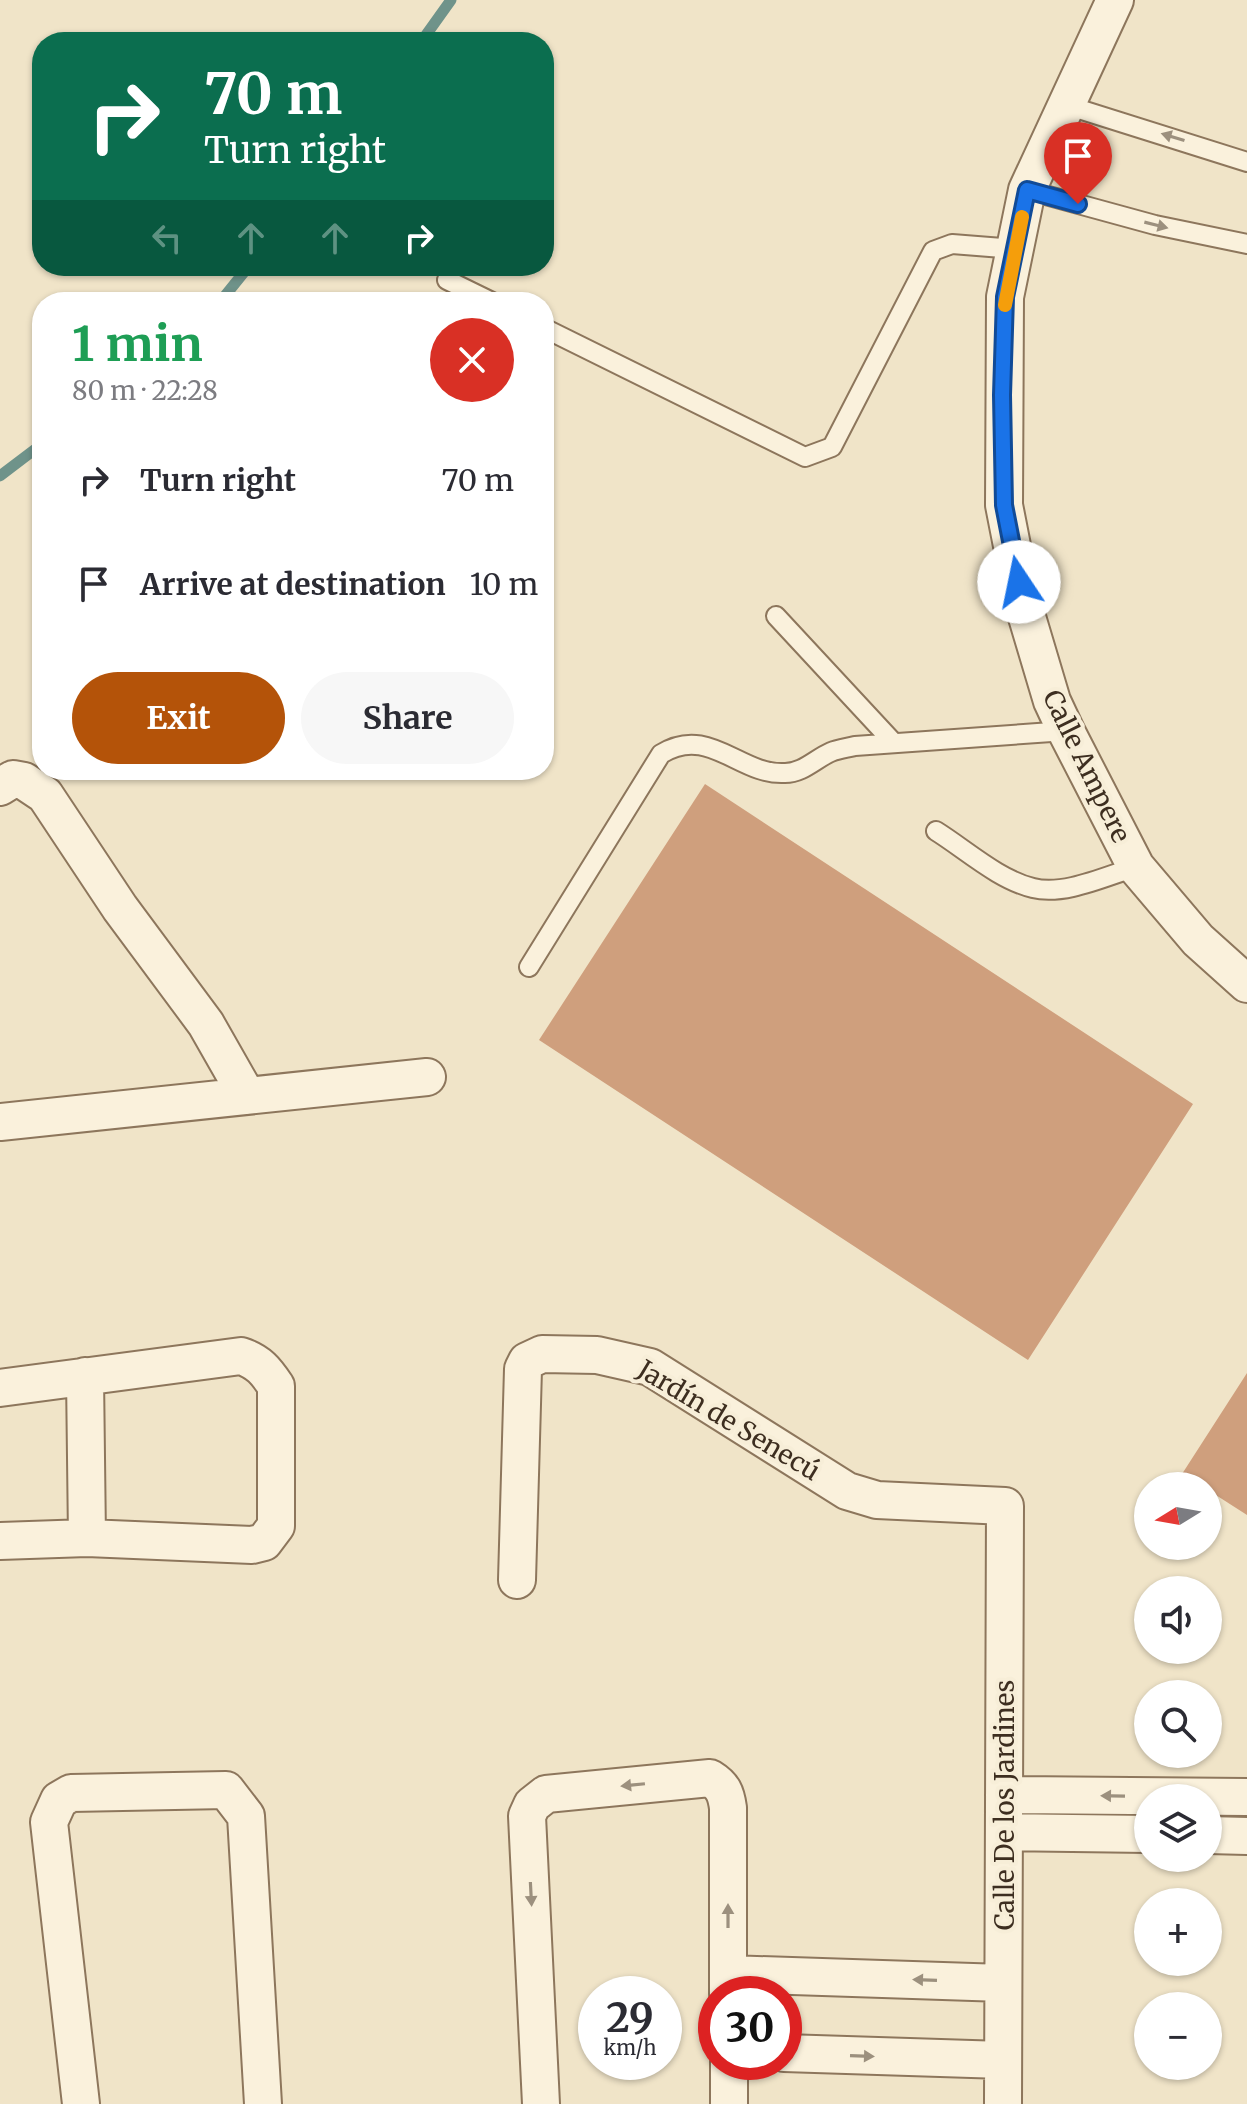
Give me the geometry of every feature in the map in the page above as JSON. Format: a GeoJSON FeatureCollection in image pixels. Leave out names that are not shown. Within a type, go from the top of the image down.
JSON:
{"type":"FeatureCollection","features":[{"type":"Feature","properties":{"kind":"street","name":"Calle Ampere"},"geometry":{"type":"LineString","coordinates":[[1115,0],[1027,190],[1005,297],[1002,395],[1004,505],[1024,607],[1052,701],[1066,731],[1136,867],[1198,940],[1247,984]]}},
{"type":"Feature","properties":{"kind":"street"},"geometry":{"type":"LineString","coordinates":[[0,787],[13,779],[24,781],[45,795],[120,908],[206,1024],[247,1096]]}},
{"type":"Feature","properties":{"kind":"street"},"geometry":{"type":"LineString","coordinates":[[0,1122],[427,1077]]}},
{"type":"Feature","properties":{"kind":"street","name":"Jardín de Senecú"},"geometry":{"type":"LineString","coordinates":[[517,1580],[523,1369],[527,1361],[542,1354],[597,1355],[650,1367],[847,1491],[877,1500],[1005,1506]]}},
{"type":"Feature","properties":{"kind":"street"},"geometry":{"type":"LineString","coordinates":[[0,1388],[241,1356],[265,1369],[276,1386],[276,1526],[264,1542],[252,1545],[87,1538],[0,1541]]}},
{"type":"Feature","properties":{"kind":"street"},"geometry":{"type":"LineString","coordinates":[[85,1376],[87,1538]]}},
{"type":"Feature","properties":{"kind":"street","name":"Calle De los Jardines"},"geometry":{"type":"LineString","coordinates":[[1003,2104],[1005,1506]]}},
{"type":"Feature","properties":{"kind":"street"},"geometry":{"type":"LineString","coordinates":[[541,2104],[527,1816],[538,1798],[546,1794],[710,1778],[720,1783],[728,1808],[728,1976]]}},
{"type":"Feature","properties":{"kind":"street"},"geometry":{"type":"LineString","coordinates":[[81,2104],[49,1822],[52,1808],[71,1793],[226,1790],[246,1816],[263,2104]]}},
{"type":"Feature","properties":{"kind":"street"},"geometry":{"type":"LineString","coordinates":[[1004,1795],[1247,1797]]}},
{"type":"Feature","properties":{"kind":"street"},"geometry":{"type":"LineString","coordinates":[[1004,1832],[1134,1834]]}},
{"type":"Feature","properties":{"kind":"street"},"geometry":{"type":"LineString","coordinates":[[1222,1835],[1247,1836]]}},
{"type":"Feature","properties":{"kind":"street"},"geometry":{"type":"LineString","coordinates":[[802,1984],[1003,1983]]}},
{"type":"Feature","properties":{"kind":"street"},"geometry":{"type":"LineString","coordinates":[[802,2054],[1003,2060]]}},
{"type":"Feature","properties":{"kind":"street"},"geometry":{"type":"LineString","coordinates":[[729,2080],[729,2104]]}},
{"type":"Feature","properties":{"kind":"lane"},"geometry":{"type":"LineString","coordinates":[[1066,105],[1247,162]]}},
{"type":"Feature","properties":{"kind":"lane"},"geometry":{"type":"LineString","coordinates":[[1027,190],[1155,225],[1247,244]]}},
{"type":"Feature","properties":{"kind":"lane"},"geometry":{"type":"LineString","coordinates":[[554,333],[805,457],[832,447],[933,251],[952,244],[1015,249]]}},
{"type":"Feature","properties":{"kind":"lane"},"geometry":{"type":"LineString","coordinates":[[447,280],[472,292]]}},
{"type":"Feature","properties":{"kind":"lane"},"geometry":{"type":"LineString","coordinates":[[776,616],[893,742]]}},
{"type":"Feature","properties":{"kind":"lane"},"geometry":{"type":"LineString","coordinates":[[529,967],[661,754],[689,742],[782,774],[805,768],[831,752],[893,742],[1066,731]]}},
{"type":"Feature","properties":{"kind":"lane"},"geometry":{"type":"LineString","coordinates":[[936,831],[1016,882],[1033,888],[1063,888],[1136,867]]}},
{"type":"Feature","properties":{"kind":"building"},"geometry":{"type":"Polygon","coordinates":[[[705,784],[1193,1104],[1028,1360],[539,1040],[705,784]]]}},
{"type":"Feature","properties":{"kind":"building"},"geometry":{"type":"Polygon","coordinates":[[[1247,1373],[1247,1515],[1222,1499],[1222,1472],[1183,1472],[1247,1373]]]}},
{"type":"Feature","properties":{"kind":"waterway"},"geometry":{"type":"LineString","coordinates":[[428,32],[451,0]]}},
{"type":"Feature","properties":{"kind":"waterway"},"geometry":{"type":"LineString","coordinates":[[228,292],[241,276]]}},
{"type":"Feature","properties":{"kind":"waterway"},"geometry":{"type":"LineString","coordinates":[[0,476],[32,452]]}},
{"type":"Feature","properties":{"kind":"slow traffic"},"geometry":{"type":"LineString","coordinates":[[1005,305],[1022,217]]}},
{"type":"Feature","properties":{"kind":"route"},"geometry":{"type":"LineString","coordinates":[[1019,582],[1004,505],[1002,395],[1005,297],[1027,190],[1078,204]]}}]}
